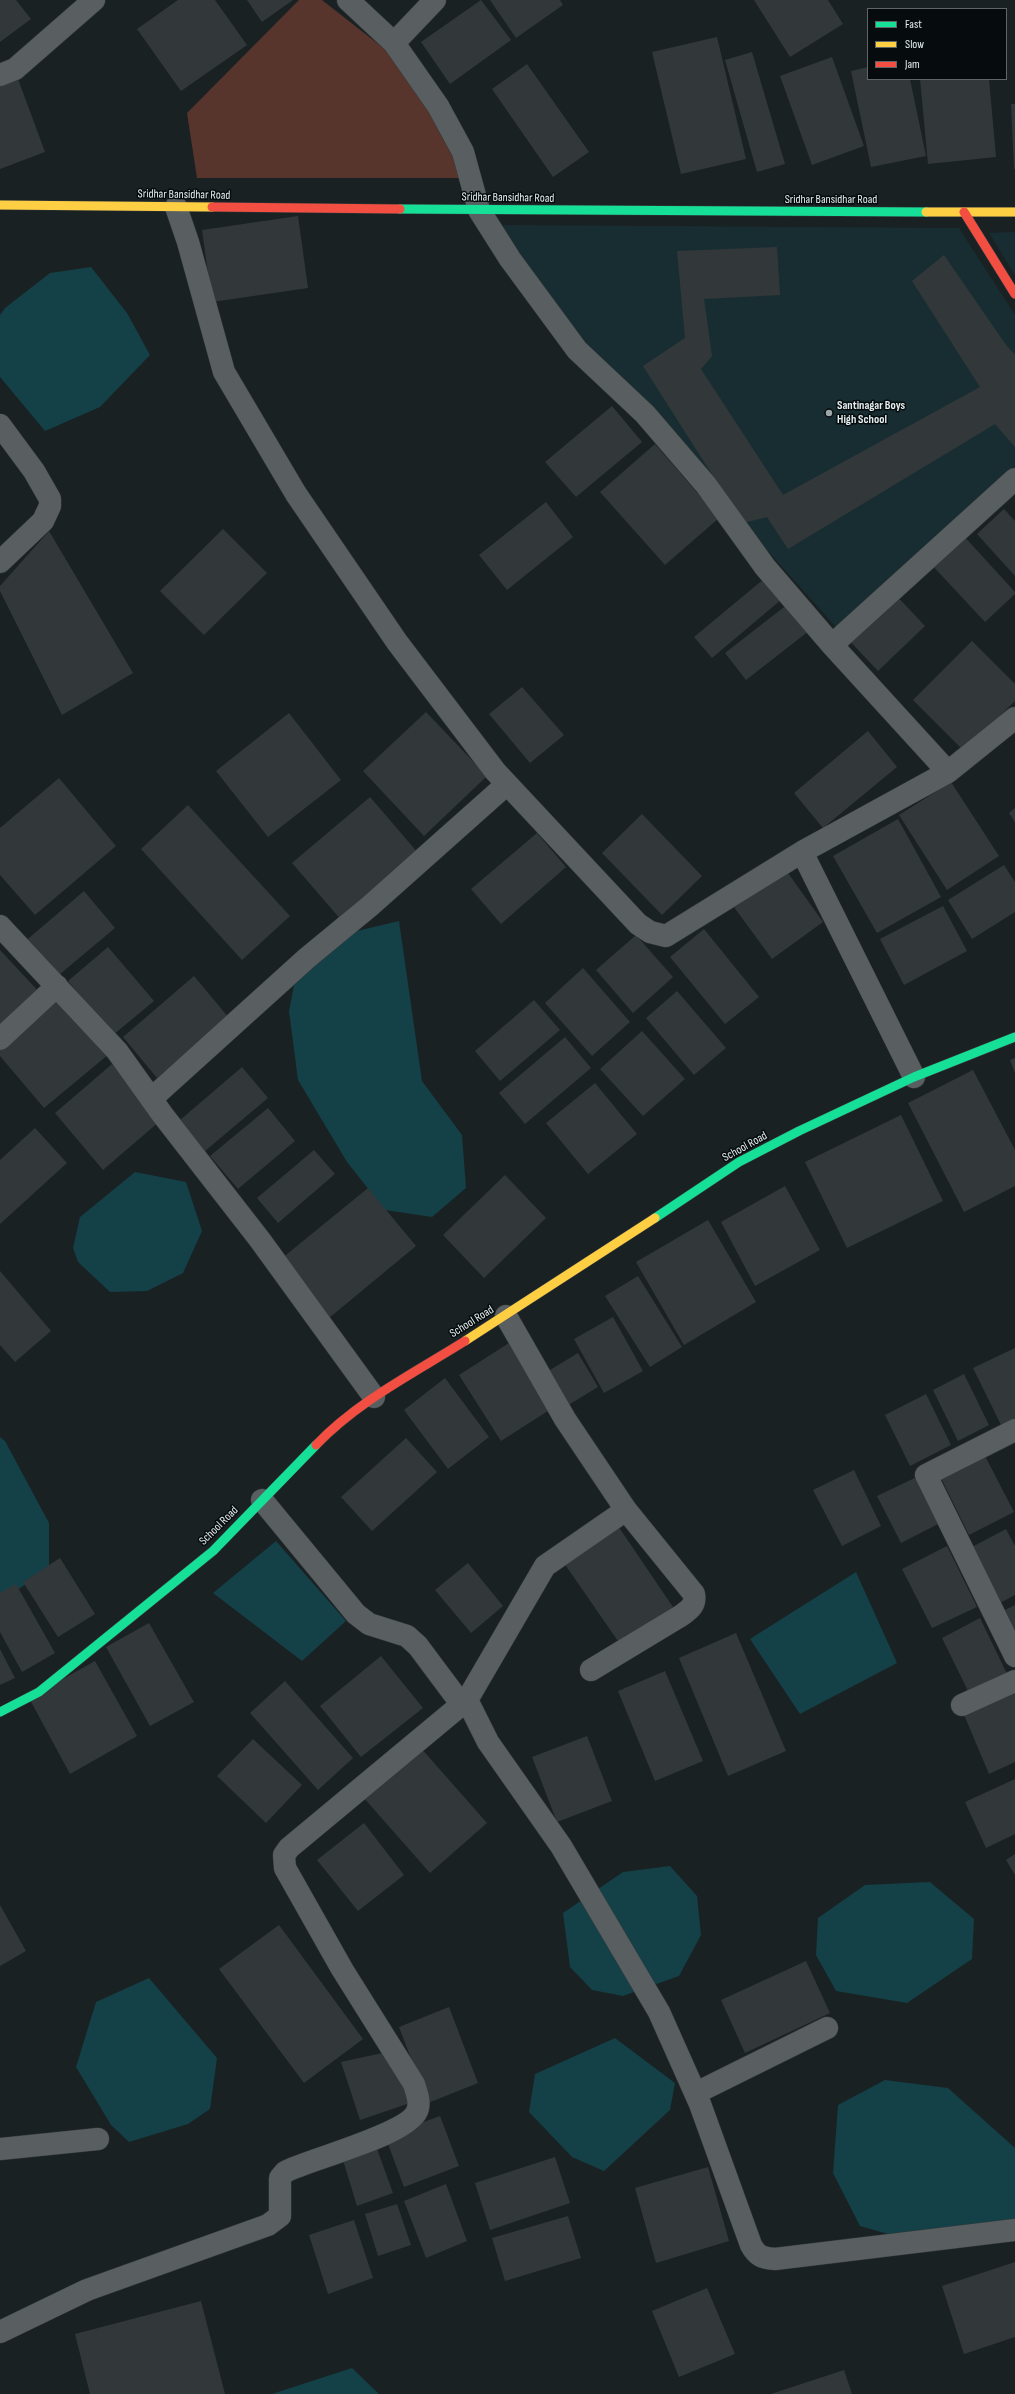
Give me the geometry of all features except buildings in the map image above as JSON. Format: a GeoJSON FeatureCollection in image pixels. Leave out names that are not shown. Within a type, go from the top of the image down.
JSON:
{"type":"FeatureCollection","features":[{"type":"Feature","properties":{"kind":"street","name":"Sridhar Bansidhar Road"},"geometry":{"type":"LineString","coordinates":[[0,205],[479,210],[1015,212]]}},
{"type":"Feature","properties":{"kind":"street"},"geometry":{"type":"LineString","coordinates":[[964,212],[1015,294]]}},
{"type":"Feature","properties":{"kind":"street","name":"School Road"},"geometry":{"type":"LineString","coordinates":[[0,1712],[39,1692],[114,1633],[213,1550],[332,1428],[374,1397],[506,1316],[739,1162],[799,1131],[914,1077],[1015,1037]]}},
{"type":"Feature","properties":{"kind":"lane"},"geometry":{"type":"LineString","coordinates":[[0,75],[14,69],[94,0]]}},
{"type":"Feature","properties":{"kind":"lane"},"geometry":{"type":"LineString","coordinates":[[348,0],[394,43],[438,106],[463,152],[479,210],[510,259],[578,350],[645,414],[706,485],[765,567],[832,645],[948,772]]}},
{"type":"Feature","properties":{"kind":"lane"},"geometry":{"type":"LineString","coordinates":[[394,43],[435,0]]}},
{"type":"Feature","properties":{"kind":"lane"},"geometry":{"type":"LineString","coordinates":[[176,207],[188,242],[224,372],[296,494],[397,642],[495,771],[638,924],[650,932],[666,936],[802,852],[948,772],[1015,718]]}},
{"type":"Feature","properties":{"kind":"lane"},"geometry":{"type":"LineString","coordinates":[[0,425],[34,471],[50,499],[50,506],[42,521],[0,562]]}},
{"type":"Feature","properties":{"kind":"lane"},"geometry":{"type":"LineString","coordinates":[[832,645],[1015,479]]}},
{"type":"Feature","properties":{"kind":"lane"},"geometry":{"type":"LineString","coordinates":[[151,1099],[307,958],[370,906],[507,784]]}},
{"type":"Feature","properties":{"kind":"lane"},"geometry":{"type":"LineString","coordinates":[[802,852],[914,1077]]}},
{"type":"Feature","properties":{"kind":"lane"},"geometry":{"type":"LineString","coordinates":[[0,926],[117,1051],[151,1099],[260,1240],[374,1397]]}},
{"type":"Feature","properties":{"kind":"lane"},"geometry":{"type":"LineString","coordinates":[[0,1039],[57,986]]}},
{"type":"Feature","properties":{"kind":"lane"},"geometry":{"type":"LineString","coordinates":[[506,1316],[565,1419],[626,1510],[694,1594],[695,1601],[692,1607],[682,1615],[591,1670]]}},
{"type":"Feature","properties":{"kind":"lane"},"geometry":{"type":"LineString","coordinates":[[1015,1430],[926,1475],[1015,1656]]}},
{"type":"Feature","properties":{"kind":"lane"},"geometry":{"type":"LineString","coordinates":[[262,1500],[356,1614],[369,1624],[408,1636],[418,1646],[464,1703],[488,1742],[561,1846],[659,2012],[696,2093],[750,2245],[756,2254],[762,2258],[775,2259],[1015,2230]]}},
{"type":"Feature","properties":{"kind":"lane"},"geometry":{"type":"LineString","coordinates":[[0,2332],[87,2290],[268,2225],[280,2216],[280,2178],[285,2172],[356,2147],[413,2118],[418,2108],[418,2095],[414,2084],[342,1969],[285,1868],[284,1855],[295,1843],[464,1703],[545,1566],[626,1510]]}},
{"type":"Feature","properties":{"kind":"lane"},"geometry":{"type":"LineString","coordinates":[[962,1704],[1015,1681]]}},
{"type":"Feature","properties":{"kind":"lane"},"geometry":{"type":"LineString","coordinates":[[696,2093],[827,2028]]}},
{"type":"Feature","properties":{"kind":"lane"},"geometry":{"type":"LineString","coordinates":[[0,2149],[98,2139]]}},
{"type":"Feature","properties":{"kind":"shaded area"},"geometry":{"type":"Polygon","coordinates":[[[299,0],[322,0],[405,65],[465,178],[197,178],[187,113],[299,0]]]}},
{"type":"Feature","properties":{"kind":"shaded area","name":"Santinagar Boys High School"},"geometry":{"type":"Polygon","coordinates":[[[501,225],[959,228],[1015,315],[1015,466],[836,627],[597,361],[513,251],[501,225]]]}},
{"type":"Feature","properties":{"kind":"shaded area"},"geometry":{"type":"Polygon","coordinates":[[[1015,232],[1015,275],[989,233],[1015,232]]]}},
{"type":"Feature","properties":{"kind":"water"},"geometry":{"type":"Polygon","coordinates":[[[91,267],[127,313],[150,355],[100,407],[45,431],[0,377],[0,315],[5,308],[50,273],[91,267]]]}},
{"type":"Feature","properties":{"kind":"water"},"geometry":{"type":"Polygon","coordinates":[[[399,921],[422,1081],[462,1135],[466,1188],[432,1217],[385,1210],[347,1162],[298,1080],[289,1011],[296,975],[336,936],[399,921]]]}},
{"type":"Feature","properties":{"kind":"water"},"geometry":{"type":"Polygon","coordinates":[[[135,1172],[186,1182],[202,1231],[183,1273],[147,1291],[110,1292],[78,1262],[73,1248],[80,1217],[135,1172]]]}},
{"type":"Feature","properties":{"kind":"water"},"geometry":{"type":"Polygon","coordinates":[[[0,1437],[5,1441],[49,1523],[49,1568],[0,1602],[0,1437]]]}},
{"type":"Feature","properties":{"kind":"water"},"geometry":{"type":"Polygon","coordinates":[[[276,1541],[346,1621],[302,1661],[213,1593],[276,1541]]]}},
{"type":"Feature","properties":{"kind":"water"},"geometry":{"type":"Polygon","coordinates":[[[856,1572],[897,1663],[800,1714],[750,1639],[856,1572]]]}},
{"type":"Feature","properties":{"kind":"water"},"geometry":{"type":"Polygon","coordinates":[[[670,1866],[697,1896],[701,1935],[679,1976],[623,1996],[592,1990],[570,1967],[563,1913],[623,1872],[670,1866]]]}},
{"type":"Feature","properties":{"kind":"water"},"geometry":{"type":"Polygon","coordinates":[[[930,1882],[974,1919],[972,1959],[907,2003],[836,1991],[816,1955],[818,1918],[865,1885],[930,1882]]]}},
{"type":"Feature","properties":{"kind":"water"},"geometry":{"type":"Polygon","coordinates":[[[149,1978],[217,2058],[210,2109],[188,2124],[129,2142],[111,2125],[76,2067],[96,2002],[149,1978]]]}},
{"type":"Feature","properties":{"kind":"water"},"geometry":{"type":"Polygon","coordinates":[[[615,2038],[675,2083],[670,2110],[604,2171],[572,2157],[529,2112],[535,2074],[615,2038]]]}},
{"type":"Feature","properties":{"kind":"water"},"geometry":{"type":"Polygon","coordinates":[[[885,2080],[948,2088],[1015,2148],[1015,2222],[895,2236],[860,2226],[833,2173],[838,2105],[885,2080]]]}},
{"type":"Feature","properties":{"kind":"water"},"geometry":{"type":"Polygon","coordinates":[[[352,2368],[379,2394],[272,2394],[352,2368]]]}},
{"type":"Feature","properties":{"kind":"traffic: fast"},"geometry":{"type":"LineString","coordinates":[[400,209],[926,212]]}},
{"type":"Feature","properties":{"kind":"traffic: fast"},"geometry":{"type":"LineString","coordinates":[[655,1218],[739,1162],[799,1131],[914,1077],[1015,1037]]}},
{"type":"Feature","properties":{"kind":"traffic: fast"},"geometry":{"type":"LineString","coordinates":[[0,1712],[39,1692],[213,1551],[316,1445]]}},
{"type":"Feature","properties":{"kind":"traffic: slow"},"geometry":{"type":"LineString","coordinates":[[0,205],[212,207]]}},
{"type":"Feature","properties":{"kind":"traffic: slow"},"geometry":{"type":"LineString","coordinates":[[926,212],[1015,212]]}},
{"type":"Feature","properties":{"kind":"traffic: slow"},"geometry":{"type":"LineString","coordinates":[[465,1341],[655,1218]]}},
{"type":"Feature","properties":{"kind":"traffic: jam"},"geometry":{"type":"LineString","coordinates":[[212,207],[400,209]]}},
{"type":"Feature","properties":{"kind":"traffic: jam"},"geometry":{"type":"LineString","coordinates":[[964,212],[1015,294]]}},
{"type":"Feature","properties":{"kind":"traffic: jam"},"geometry":{"type":"LineString","coordinates":[[316,1445],[332,1429],[368,1401],[465,1341]]}},
{"type":"Feature","properties":{"kind":"place","name":"Santinagar Boys High School"},"geometry":{"type":"Point","coordinates":[829,413]}}]}
